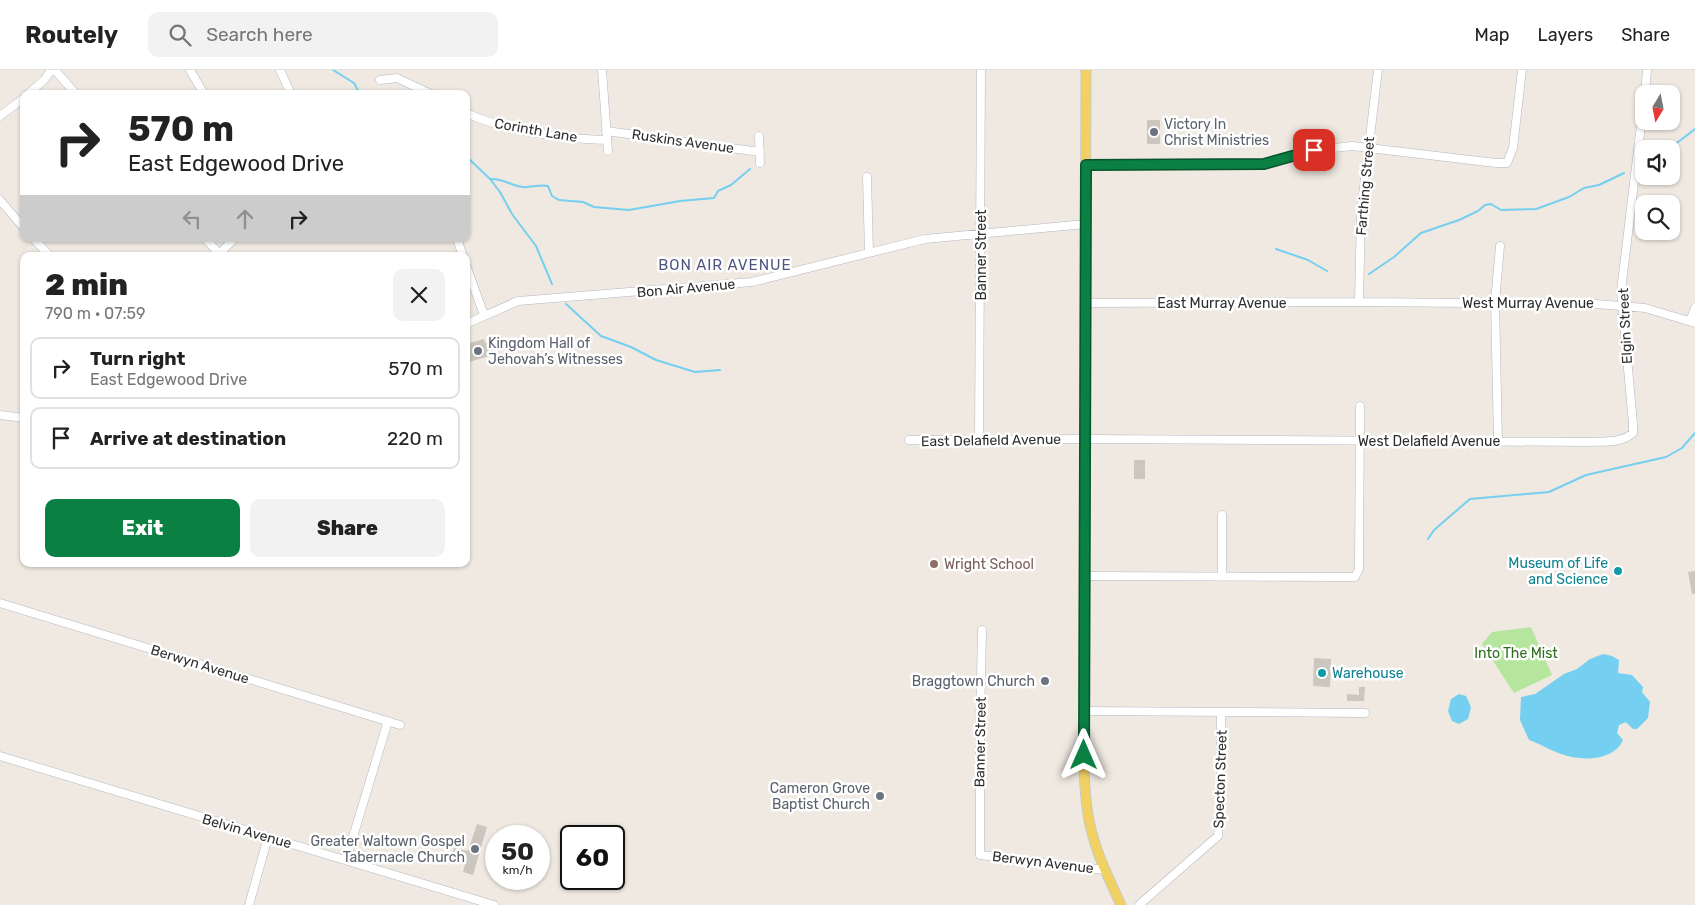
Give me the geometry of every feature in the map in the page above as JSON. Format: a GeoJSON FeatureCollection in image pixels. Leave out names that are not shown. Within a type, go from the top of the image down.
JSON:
{"type":"FeatureCollection","features":[{"type":"Feature","properties":{"kind":"main road"},"geometry":{"type":"LineString","coordinates":[[1086,70],[1084,712],[1086,804],[1090,827],[1105,870],[1121,905]]}},
{"type":"Feature","properties":{"kind":"street"},"geometry":{"type":"LineString","coordinates":[[33,90],[53,70],[72,90]]}},
{"type":"Feature","properties":{"kind":"street"},"geometry":{"type":"LineString","coordinates":[[190,70],[202,90]]}},
{"type":"Feature","properties":{"kind":"street"},"geometry":{"type":"LineString","coordinates":[[280,70],[288,90]]}},
{"type":"Feature","properties":{"kind":"street"},"geometry":{"type":"LineString","coordinates":[[602,70],[608,151]]}},
{"type":"Feature","properties":{"kind":"street","name":"Banner Street"},"geometry":{"type":"LineString","coordinates":[[980,70],[980,440]]}},
{"type":"Feature","properties":{"kind":"street","name":"Farthing Street"},"geometry":{"type":"LineString","coordinates":[[1359,302],[1361,212],[1378,70]]}},
{"type":"Feature","properties":{"kind":"street"},"geometry":{"type":"LineString","coordinates":[[1086,165],[1264,164],[1314,150],[1352,146],[1502,164],[1510,159],[1522,70]]}},
{"type":"Feature","properties":{"kind":"street"},"geometry":{"type":"LineString","coordinates":[[1645,85],[1647,70]]}},
{"type":"Feature","properties":{"kind":"street"},"geometry":{"type":"LineString","coordinates":[[380,80],[397,78],[423,90]]}},
{"type":"Feature","properties":{"kind":"street"},"geometry":{"type":"LineString","coordinates":[[0,116],[20,101]]}},
{"type":"Feature","properties":{"kind":"street","name":"Corinth Lane"},"geometry":{"type":"LineString","coordinates":[[470,115],[496,125],[516,129],[607,140]]}},
{"type":"Feature","properties":{"kind":"street","name":"Ruskins Avenue"},"geometry":{"type":"LineString","coordinates":[[606,130],[760,152]]}},
{"type":"Feature","properties":{"kind":"street","name":"Elgin Street"},"geometry":{"type":"LineString","coordinates":[[1633,433],[1621,291],[1640,130]]}},
{"type":"Feature","properties":{"kind":"street"},"geometry":{"type":"LineString","coordinates":[[759,136],[760,163]]}},
{"type":"Feature","properties":{"kind":"street"},"geometry":{"type":"LineString","coordinates":[[866,178],[869,253]]}},
{"type":"Feature","properties":{"kind":"street"},"geometry":{"type":"LineString","coordinates":[[0,200],[20,223]]}},
{"type":"Feature","properties":{"kind":"street","name":"Bon Air Avenue"},"geometry":{"type":"LineString","coordinates":[[470,322],[507,305],[523,300],[752,282],[925,239],[1086,224]]}},
{"type":"Feature","properties":{"kind":"street"},"geometry":{"type":"LineString","coordinates":[[37,242],[46,252]]}},
{"type":"Feature","properties":{"kind":"street"},"geometry":{"type":"LineString","coordinates":[[209,242],[217,252]]}},
{"type":"Feature","properties":{"kind":"street"},"geometry":{"type":"LineString","coordinates":[[223,252],[231,242]]}},
{"type":"Feature","properties":{"kind":"street"},"geometry":{"type":"LineString","coordinates":[[1498,441],[1495,302],[1500,246]]}},
{"type":"Feature","properties":{"kind":"street"},"geometry":{"type":"LineString","coordinates":[[470,276],[484,315]]}},
{"type":"Feature","properties":{"kind":"street","name":"West Murray Avenue"},"geometry":{"type":"LineString","coordinates":[[1359,302],[1495,302],[1621,305],[1645,308],[1693,322]]}},
{"type":"Feature","properties":{"kind":"street","name":"East Murray Avenue"},"geometry":{"type":"LineString","coordinates":[[1086,303],[1359,302]]}},
{"type":"Feature","properties":{"kind":"street"},"geometry":{"type":"LineString","coordinates":[[1693,322],[1695,308]]}},
{"type":"Feature","properties":{"kind":"street"},"geometry":{"type":"LineString","coordinates":[[1085,576],[1355,577],[1359,569],[1360,406]]}},
{"type":"Feature","properties":{"kind":"street"},"geometry":{"type":"LineString","coordinates":[[0,415],[20,418]]}},
{"type":"Feature","properties":{"kind":"street","name":"West Delafield Avenue"},"geometry":{"type":"LineString","coordinates":[[1222,440],[1616,441],[1628,438],[1633,433]]}},
{"type":"Feature","properties":{"kind":"street","name":"East Delafield Avenue"},"geometry":{"type":"LineString","coordinates":[[909,440],[1222,440]]}},
{"type":"Feature","properties":{"kind":"street"},"geometry":{"type":"LineString","coordinates":[[1222,515],[1222,577]]}},
{"type":"Feature","properties":{"kind":"street","name":"Berwyn Avenue"},"geometry":{"type":"LineString","coordinates":[[0,603],[400,725]]}},
{"type":"Feature","properties":{"kind":"street","name":"Banner Street"},"geometry":{"type":"LineString","coordinates":[[980,855],[982,630]]}},
{"type":"Feature","properties":{"kind":"street"},"geometry":{"type":"LineString","coordinates":[[1084,712],[1365,713]]}},
{"type":"Feature","properties":{"kind":"street","name":"Specton Street"},"geometry":{"type":"LineString","coordinates":[[1139,905],[1218,836],[1221,800],[1221,713]]}},
{"type":"Feature","properties":{"kind":"street"},"geometry":{"type":"LineString","coordinates":[[346,860],[388,721]]}},
{"type":"Feature","properties":{"kind":"street","name":"Belvin Avenue"},"geometry":{"type":"LineString","coordinates":[[0,756],[494,905]]}},
{"type":"Feature","properties":{"kind":"street"},"geometry":{"type":"LineString","coordinates":[[249,905],[268,837]]}},
{"type":"Feature","properties":{"kind":"street","name":"Berwyn Avenue"},"geometry":{"type":"LineString","coordinates":[[980,855],[1105,870]]}},
{"type":"Feature","properties":{"kind":"green space","name":"Into The Mist"},"geometry":{"type":"Polygon","coordinates":[[[1531,627],[1552,675],[1514,693],[1482,644],[1492,632],[1531,627]]]}},
{"type":"Feature","properties":{"kind":"water"},"geometry":{"type":"Polygon","coordinates":[[[1603,654],[1619,660],[1618,673],[1632,675],[1643,687],[1642,692],[1650,702],[1648,718],[1637,729],[1633,729],[1626,722],[1619,725],[1617,733],[1623,740],[1618,747],[1604,756],[1595,758],[1569,756],[1529,740],[1520,720],[1521,697],[1535,694],[1564,674],[1603,654]]]}},
{"type":"Feature","properties":{"kind":"water"},"geometry":{"type":"Polygon","coordinates":[[[1459,694],[1466,696],[1471,707],[1468,719],[1459,724],[1452,721],[1448,711],[1451,699],[1459,694]]]}},
{"type":"Feature","properties":{"kind":"building","name":"Victory In Christ Ministries"},"geometry":{"type":"Polygon","coordinates":[[[1147,120],[1160,120],[1160,144],[1147,144],[1147,120]]]}},
{"type":"Feature","properties":{"kind":"building","name":"Kingdom Hall of Jehovah’s Witnesses"},"geometry":{"type":"Polygon","coordinates":[[[484,339],[485,343],[492,341],[495,350],[488,352],[489,356],[470,362],[470,343],[484,339]]]}},
{"type":"Feature","properties":{"kind":"building"},"geometry":{"type":"Polygon","coordinates":[[[1134,460],[1145,460],[1145,479],[1134,479],[1134,460]]]}},
{"type":"Feature","properties":{"kind":"building"},"geometry":{"type":"Polygon","coordinates":[[[1695,571],[1695,594],[1692,594],[1688,572],[1695,571]]]}},
{"type":"Feature","properties":{"kind":"building","name":"Warehouse"},"geometry":{"type":"Polygon","coordinates":[[[1314,658],[1331,659],[1330,687],[1313,686],[1314,658]]]}},
{"type":"Feature","properties":{"kind":"building"},"geometry":{"type":"Polygon","coordinates":[[[1359,687],[1365,687],[1364,701],[1347,701],[1347,694],[1359,695],[1359,687]]]}},
{"type":"Feature","properties":{"kind":"building","name":"Greater Waltown Gospel Tabernacle Church"},"geometry":{"type":"Polygon","coordinates":[[[477,824],[485,826],[485,834],[473,875],[463,872],[465,864],[451,857],[454,848],[468,851],[477,824]]]}},
{"type":"Feature","properties":{"kind":"waterway"},"geometry":{"type":"LineString","coordinates":[[333,70],[354,83],[358,90]]}},
{"type":"Feature","properties":{"kind":"waterway"},"geometry":{"type":"LineString","coordinates":[[1680,141],[1695,129]]}},
{"type":"Feature","properties":{"kind":"waterway"},"geometry":{"type":"LineString","coordinates":[[470,160],[490,179],[500,192],[512,214],[536,246],[552,284]]}},
{"type":"Feature","properties":{"kind":"waterway"},"geometry":{"type":"LineString","coordinates":[[490,179],[523,187],[548,186],[552,196],[559,200],[583,202],[594,207],[629,210],[680,201],[714,198],[718,191],[731,185],[750,169]]}},
{"type":"Feature","properties":{"kind":"waterway"},"geometry":{"type":"LineString","coordinates":[[1369,274],[1394,257],[1421,233],[1459,220],[1478,211],[1485,205],[1491,204],[1501,210],[1536,209],[1569,197],[1584,188],[1599,185],[1624,173]]}},
{"type":"Feature","properties":{"kind":"waterway"},"geometry":{"type":"LineString","coordinates":[[1276,249],[1308,260],[1327,271]]}},
{"type":"Feature","properties":{"kind":"waterway"},"geometry":{"type":"LineString","coordinates":[[566,304],[601,336],[631,347],[656,360],[695,372],[720,370]]}},
{"type":"Feature","properties":{"kind":"waterway"},"geometry":{"type":"LineString","coordinates":[[1428,539],[1434,530],[1470,499],[1549,492],[1586,475],[1666,457],[1682,448],[1695,433]]}},
{"type":"Feature","properties":{"kind":"place","name":"Victory In Christ Ministries"},"geometry":{"type":"Point","coordinates":[1154,132]}},
{"type":"Feature","properties":{"kind":"place","name":"Kingdom Hall of Jehovah’s Witnesses"},"geometry":{"type":"Point","coordinates":[478,351]}},
{"type":"Feature","properties":{"kind":"place","name":"Wright School"},"geometry":{"type":"Point","coordinates":[934,564]}},
{"type":"Feature","properties":{"kind":"place","name":"Museum of Life and Science"},"geometry":{"type":"Point","coordinates":[1618,571]}},
{"type":"Feature","properties":{"kind":"place","name":"Warehouse"},"geometry":{"type":"Point","coordinates":[1322,673]}},
{"type":"Feature","properties":{"kind":"place","name":"Braggtown Church"},"geometry":{"type":"Point","coordinates":[1045,681]}},
{"type":"Feature","properties":{"kind":"place","name":"Cameron Grove Baptist Church"},"geometry":{"type":"Point","coordinates":[880,796]}},
{"type":"Feature","properties":{"kind":"place","name":"Greater Waltown Gospel Tabernacle Church"},"geometry":{"type":"Point","coordinates":[475,849]}},
{"type":"Feature","properties":{"kind":"district","name":"BON AIR AVENUE"},"geometry":{"type":"Point","coordinates":[725,265]}},
{"type":"Feature","properties":{"kind":"route"},"geometry":{"type":"LineString","coordinates":[[1084,755],[1086,165],[1264,164],[1314,150]]}}]}
